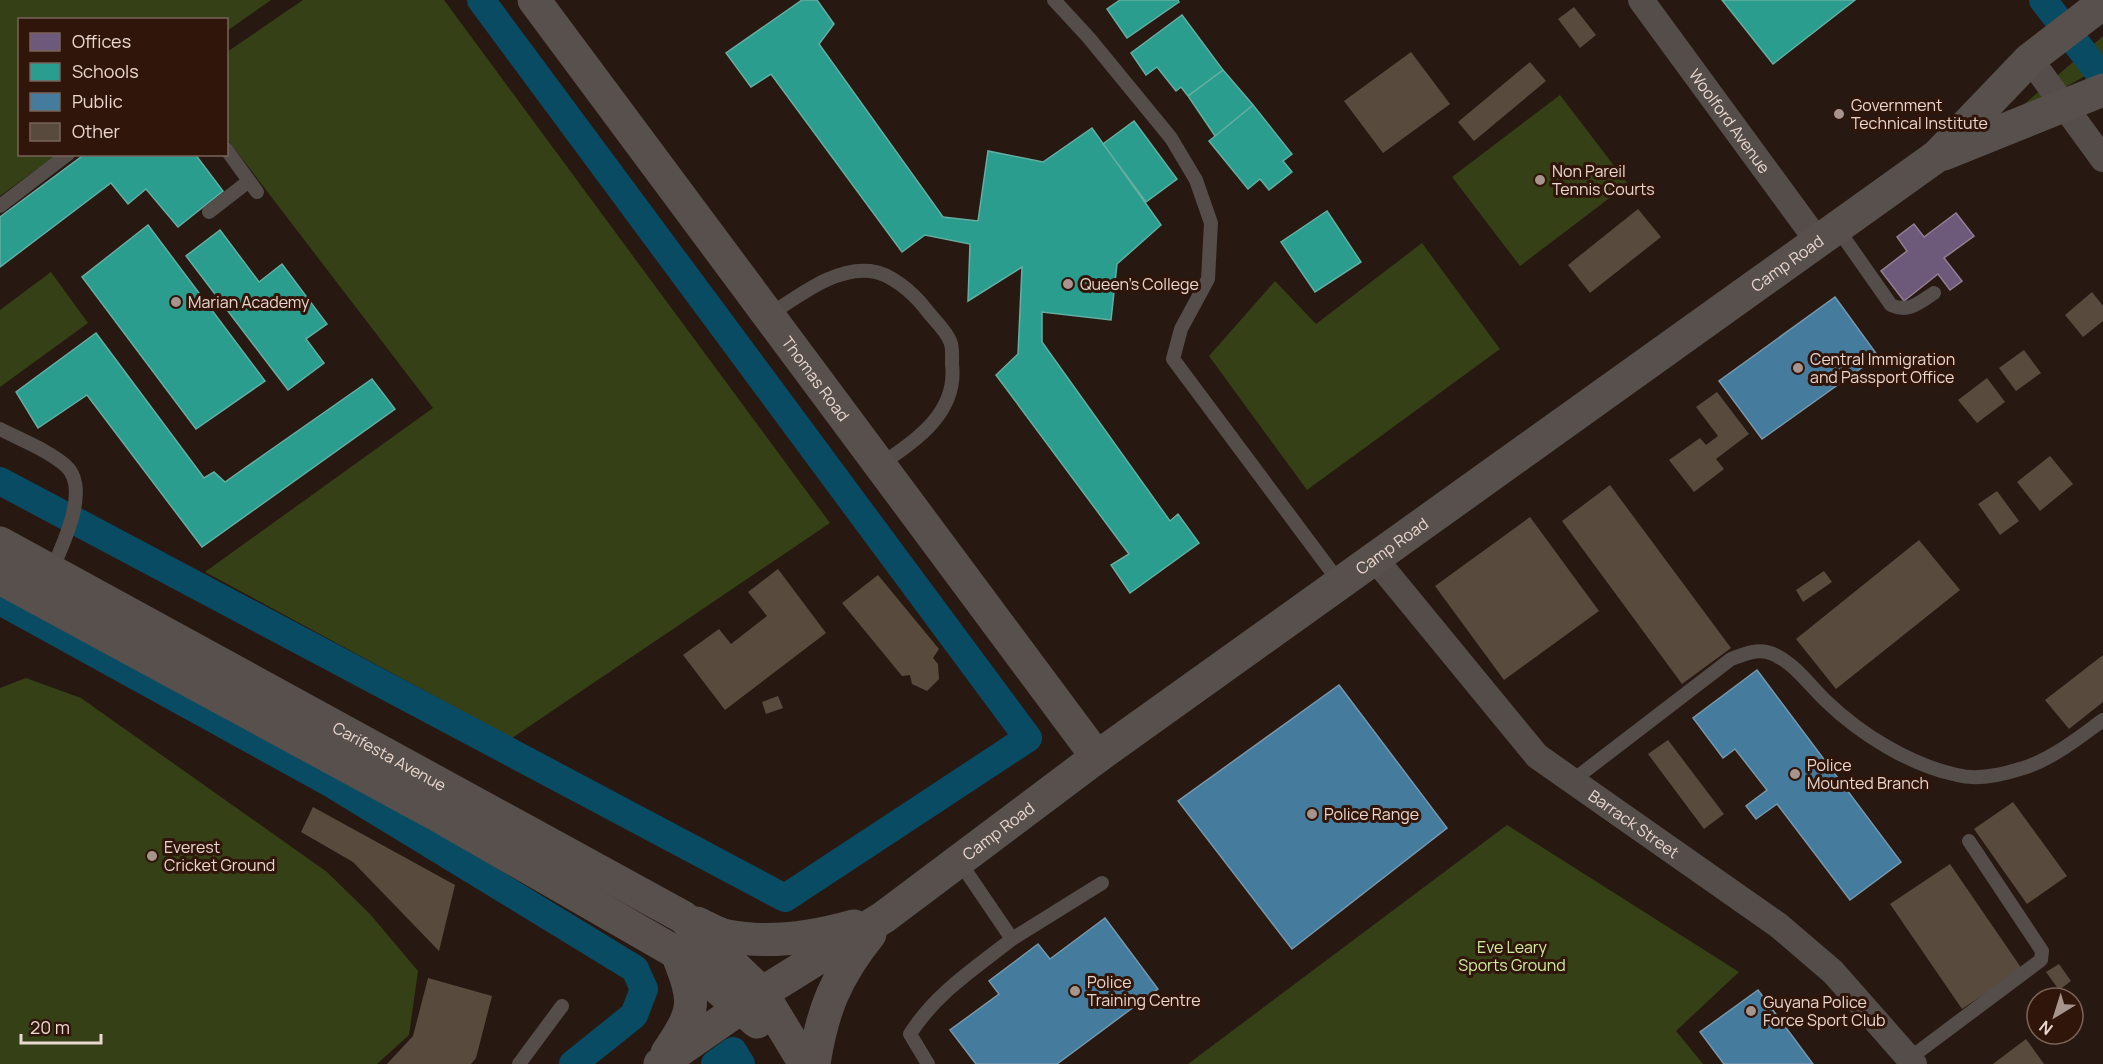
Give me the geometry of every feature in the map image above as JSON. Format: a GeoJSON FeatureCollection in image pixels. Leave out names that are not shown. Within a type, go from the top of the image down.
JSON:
{"type":"FeatureCollection","features":[{"type":"Feature","properties":{"kind":"main road","name":"Thomas Road"},"geometry":{"type":"LineString","coordinates":[[534,0],[1097,757]]}},
{"type":"Feature","properties":{"kind":"main road","name":"Camp Road"},"geometry":{"type":"LineString","coordinates":[[660,1064],[752,1000],[884,917],[1097,757],[1376,560],[1937,156],[2036,54],[2095,9]]}},
{"type":"Feature","properties":{"kind":"main road"},"geometry":{"type":"LineString","coordinates":[[1937,156],[2084,99]]}},
{"type":"Feature","properties":{"kind":"main road","name":"Carifesta Avenue"},"geometry":{"type":"LineString","coordinates":[[0,543],[57,560],[683,916],[752,1000]]}},
{"type":"Feature","properties":{"kind":"main road","name":"Carifesta Avenue"},"geometry":{"type":"LineString","coordinates":[[0,578],[437,815],[677,953],[752,1000]]}},
{"type":"Feature","properties":{"kind":"main road"},"geometry":{"type":"LineString","coordinates":[[683,916],[726,936],[762,938],[821,935],[884,917]]}},
{"type":"Feature","properties":{"kind":"main road"},"geometry":{"type":"LineString","coordinates":[[814,1064],[825,1006],[849,960],[884,917]]}},
{"type":"Feature","properties":{"kind":"main road"},"geometry":{"type":"LineString","coordinates":[[660,1064],[682,1030],[689,1016],[692,1001],[690,986],[677,953]]}},
{"type":"Feature","properties":{"kind":"main road"},"geometry":{"type":"LineString","coordinates":[[752,1000],[800,1064]]}},
{"type":"Feature","properties":{"kind":"main road"},"geometry":{"type":"LineString","coordinates":[[752,1000],[805,1064]]}},
{"type":"Feature","properties":{"kind":"street","name":"Woolford Avenue"},"geometry":{"type":"LineString","coordinates":[[1641,0],[1791,204],[1828,235]]}},
{"type":"Feature","properties":{"kind":"street"},"geometry":{"type":"LineString","coordinates":[[2036,54],[2084,99],[2103,159]]}},
{"type":"Feature","properties":{"kind":"street","name":"Barrack Street"},"geometry":{"type":"LineString","coordinates":[[1376,560],[1537,756],[1778,925],[1833,972],[1912,1061]]}},
{"type":"Feature","properties":{"kind":"lane"},"geometry":{"type":"LineString","coordinates":[[1054,0],[1089,38],[1171,138],[1196,180],[1211,223],[1208,279],[1181,329],[1173,359],[1341,585]]}},
{"type":"Feature","properties":{"kind":"lane"},"geometry":{"type":"LineString","coordinates":[[208,212],[253,187],[228,151]]}},
{"type":"Feature","properties":{"kind":"lane"},"geometry":{"type":"LineString","coordinates":[[0,206],[65,156]]}},
{"type":"Feature","properties":{"kind":"lane"},"geometry":{"type":"LineString","coordinates":[[1828,235],[1891,305],[1901,310],[1912,307],[1934,294]]}},
{"type":"Feature","properties":{"kind":"lane"},"geometry":{"type":"LineString","coordinates":[[767,315],[839,274],[870,271],[891,278],[918,300],[950,341],[953,372],[950,397],[938,417],[917,439],[880,465]]}},
{"type":"Feature","properties":{"kind":"lane"},"geometry":{"type":"LineString","coordinates":[[0,429],[67,466],[74,480],[76,502],[57,560]]}},
{"type":"Feature","properties":{"kind":"lane"},"geometry":{"type":"LineString","coordinates":[[1572,781],[1731,659],[1754,652],[1765,651],[1779,657],[1829,704],[1879,741],[1910,757],[1958,776],[1979,776],[2021,769],[2041,762],[2103,720]]}},
{"type":"Feature","properties":{"kind":"lane"},"geometry":{"type":"LineString","coordinates":[[1912,1061],[2041,960],[2042,951],[1969,841]]}},
{"type":"Feature","properties":{"kind":"lane"},"geometry":{"type":"LineString","coordinates":[[959,861],[1012,939]]}},
{"type":"Feature","properties":{"kind":"lane"},"geometry":{"type":"LineString","coordinates":[[928,1064],[910,1034],[925,1011],[956,982],[1012,939],[1102,883]]}},
{"type":"Feature","properties":{"kind":"lane"},"geometry":{"type":"LineString","coordinates":[[519,1064],[562,1006]]}},
{"type":"Feature","properties":{"kind":"green space"},"geometry":{"type":"Polygon","coordinates":[[[0,0],[271,0],[228,30],[228,18],[18,18],[18,156],[55,156],[0,196],[0,0]]]}},
{"type":"Feature","properties":{"kind":"green space"},"geometry":{"type":"Polygon","coordinates":[[[303,0],[444,0],[830,523],[512,738],[205,572],[433,408],[228,140],[228,51],[303,0]]]}},
{"type":"Feature","properties":{"kind":"green space"},"geometry":{"type":"Polygon","coordinates":[[[2103,36],[2103,66],[2005,121],[2103,36]]]}},
{"type":"Feature","properties":{"kind":"green space","name":"Non Pareil Tennis Courts"},"geometry":{"type":"Polygon","coordinates":[[[1560,95],[1628,184],[1520,266],[1452,177],[1560,95]]]}},
{"type":"Feature","properties":{"kind":"green space"},"geometry":{"type":"Polygon","coordinates":[[[1422,243],[1500,349],[1307,490],[1209,356],[1275,281],[1316,324],[1422,243]]]}},
{"type":"Feature","properties":{"kind":"green space"},"geometry":{"type":"Polygon","coordinates":[[[51,272],[88,323],[0,387],[0,310],[51,272]]]}},
{"type":"Feature","properties":{"kind":"green space","name":"Everest Cricket Ground"},"geometry":{"type":"Polygon","coordinates":[[[26,678],[81,698],[327,872],[370,914],[418,971],[409,1035],[377,1064],[0,1064],[0,688],[26,678]]]}},
{"type":"Feature","properties":{"kind":"green space","name":"Eve Leary Sports Ground"},"geometry":{"type":"Polygon","coordinates":[[[1507,825],[1739,972],[1676,1031],[1703,1064],[1188,1064],[1507,825]]]}},
{"type":"Feature","properties":{"kind":"building: Offices"},"geometry":{"type":"Polygon","coordinates":[[[1956,213],[1974,236],[1944,258],[1962,281],[1950,290],[1938,274],[1904,301],[1881,271],[1907,251],[1897,237],[1914,224],[1924,237],[1956,213]]]}},
{"type":"Feature","properties":{"kind":"building: Schools","name":"Queen's College"},"geometry":{"type":"Polygon","coordinates":[[[802,0],[817,0],[834,24],[819,44],[943,217],[978,221],[988,151],[1043,162],[1092,128],[1161,225],[1117,264],[1111,320],[1042,312],[1042,342],[1170,521],[1178,514],[1199,543],[1130,593],[1111,565],[1129,554],[996,375],[1018,354],[1022,267],[968,301],[970,244],[925,235],[902,252],[771,74],[751,87],[726,53],[802,0]]]}},
{"type":"Feature","properties":{"kind":"building: Schools"},"geometry":{"type":"Polygon","coordinates":[[[1120,0],[1178,0],[1179,2],[1127,38],[1107,9],[1120,0]]]}},
{"type":"Feature","properties":{"kind":"building: Schools"},"geometry":{"type":"Polygon","coordinates":[[[1722,0],[1855,0],[1773,64],[1722,0]]]}},
{"type":"Feature","properties":{"kind":"building: Schools"},"geometry":{"type":"Polygon","coordinates":[[[1182,15],[1223,70],[1188,96],[1181,87],[1176,91],[1157,67],[1146,75],[1131,53],[1182,15]]]}},
{"type":"Feature","properties":{"kind":"building: Schools"},"geometry":{"type":"Polygon","coordinates":[[[1223,70],[1253,105],[1215,136],[1188,96],[1223,70]]]}},
{"type":"Feature","properties":{"kind":"building: Schools"},"geometry":{"type":"Polygon","coordinates":[[[1253,105],[1292,154],[1283,161],[1292,172],[1269,190],[1260,179],[1248,189],[1209,141],[1253,105]]]}},
{"type":"Feature","properties":{"kind":"building: Schools"},"geometry":{"type":"Polygon","coordinates":[[[1134,121],[1177,179],[1146,202],[1103,144],[1134,121]]]}},
{"type":"Feature","properties":{"kind":"building: Schools"},"geometry":{"type":"Polygon","coordinates":[[[82,156],[197,156],[223,191],[178,227],[146,189],[128,204],[111,183],[0,267],[0,217],[82,156]]]}},
{"type":"Feature","properties":{"kind":"building: Schools"},"geometry":{"type":"Polygon","coordinates":[[[1327,211],[1361,262],[1315,292],[1281,242],[1327,211]]]}},
{"type":"Feature","properties":{"kind":"building: Schools","name":"Marian Academy"},"geometry":{"type":"Polygon","coordinates":[[[148,225],[265,381],[196,429],[82,277],[148,225]]]}},
{"type":"Feature","properties":{"kind":"building: Schools"},"geometry":{"type":"Polygon","coordinates":[[[220,230],[259,282],[282,264],[327,324],[306,339],[324,363],[288,390],[186,256],[220,230]]]}},
{"type":"Feature","properties":{"kind":"building: Schools"},"geometry":{"type":"Polygon","coordinates":[[[96,333],[204,478],[214,472],[225,482],[372,379],[395,409],[202,547],[87,395],[38,428],[16,392],[96,333]]]}},
{"type":"Feature","properties":{"kind":"building: Public","name":"Central Immigration and Passport Office"},"geometry":{"type":"Polygon","coordinates":[[[1835,297],[1878,356],[1762,439],[1719,381],[1835,297]]]}},
{"type":"Feature","properties":{"kind":"building: Public","name":"Police Mounted Branch"},"geometry":{"type":"Polygon","coordinates":[[[1757,670],[1901,862],[1850,900],[1777,804],[1756,819],[1746,806],[1767,790],[1735,749],[1723,758],[1693,718],[1757,670]]]}},
{"type":"Feature","properties":{"kind":"building: Public","name":"Police Range"},"geometry":{"type":"Polygon","coordinates":[[[1339,685],[1447,828],[1292,949],[1178,801],[1339,685]]]}},
{"type":"Feature","properties":{"kind":"building: Public","name":"Police Training Centre"},"geometry":{"type":"Polygon","coordinates":[[[1105,918],[1158,989],[1057,1064],[976,1064],[950,1030],[999,994],[989,981],[1038,944],[1050,959],[1105,918]]]}},
{"type":"Feature","properties":{"kind":"building: Public","name":"Guyana Police Force Sport Club"},"geometry":{"type":"Polygon","coordinates":[[[1758,990],[1813,1064],[1724,1064],[1700,1032],[1758,990]]]}},
{"type":"Feature","properties":{"kind":"building: Other"},"geometry":{"type":"Polygon","coordinates":[[[1574,7],[1596,35],[1580,48],[1558,19],[1574,7]]]}},
{"type":"Feature","properties":{"kind":"building: Other"},"geometry":{"type":"Polygon","coordinates":[[[1411,52],[1450,104],[1383,153],[1344,101],[1411,52]]]}},
{"type":"Feature","properties":{"kind":"building: Other"},"geometry":{"type":"Polygon","coordinates":[[[1530,62],[1546,81],[1474,141],[1458,122],[1530,62]]]}},
{"type":"Feature","properties":{"kind":"building: Other"},"geometry":{"type":"Polygon","coordinates":[[[1638,209],[1661,237],[1590,293],[1568,265],[1638,209]]]}},
{"type":"Feature","properties":{"kind":"building: Other"},"geometry":{"type":"Polygon","coordinates":[[[2092,292],[2103,306],[2103,321],[2083,337],[2065,315],[2092,292]]]}},
{"type":"Feature","properties":{"kind":"building: Other"},"geometry":{"type":"Polygon","coordinates":[[[2024,350],[2041,373],[2016,391],[1999,368],[2024,350]]]}},
{"type":"Feature","properties":{"kind":"building: Other"},"geometry":{"type":"Polygon","coordinates":[[[1987,378],[2005,402],[1977,423],[1958,400],[1987,378]]]}},
{"type":"Feature","properties":{"kind":"building: Other"},"geometry":{"type":"Polygon","coordinates":[[[1717,392],[1749,434],[1716,459],[1724,469],[1694,492],[1669,460],[1700,438],[1706,445],[1718,436],[1696,407],[1717,392]]]}},
{"type":"Feature","properties":{"kind":"building: Other"},"geometry":{"type":"Polygon","coordinates":[[[2050,456],[2073,484],[2040,511],[2017,482],[2050,456]]]}},
{"type":"Feature","properties":{"kind":"building: Other"},"geometry":{"type":"Polygon","coordinates":[[[1610,485],[1731,648],[1682,684],[1562,521],[1610,485]]]}},
{"type":"Feature","properties":{"kind":"building: Other"},"geometry":{"type":"Polygon","coordinates":[[[1997,491],[2019,521],[2000,535],[1978,504],[1997,491]]]}},
{"type":"Feature","properties":{"kind":"building: Other"},"geometry":{"type":"Polygon","coordinates":[[[1530,517],[1599,611],[1504,680],[1435,586],[1530,517]]]}},
{"type":"Feature","properties":{"kind":"building: Other"},"geometry":{"type":"Polygon","coordinates":[[[1919,540],[1960,590],[1836,689],[1796,639],[1919,540]]]}},
{"type":"Feature","properties":{"kind":"building: Other"},"geometry":{"type":"Polygon","coordinates":[[[778,569],[826,633],[725,710],[683,655],[719,629],[731,644],[767,616],[748,592],[778,569]]]}},
{"type":"Feature","properties":{"kind":"building: Other"},"geometry":{"type":"Polygon","coordinates":[[[1824,571],[1832,582],[1803,602],[1796,590],[1824,571]]]}},
{"type":"Feature","properties":{"kind":"building: Other"},"geometry":{"type":"Polygon","coordinates":[[[878,575],[939,649],[933,658],[938,664],[939,679],[927,691],[912,684],[910,675],[902,676],[842,603],[878,575]]]}},
{"type":"Feature","properties":{"kind":"building: Other"},"geometry":{"type":"Polygon","coordinates":[[[2103,655],[2103,702],[2069,729],[2045,700],[2103,655]]]}},
{"type":"Feature","properties":{"kind":"building: Other"},"geometry":{"type":"Polygon","coordinates":[[[778,696],[783,708],[766,714],[762,702],[778,696]]]}},
{"type":"Feature","properties":{"kind":"building: Other"},"geometry":{"type":"Polygon","coordinates":[[[1668,740],[1724,814],[1704,829],[1648,754],[1668,740]]]}},
{"type":"Feature","properties":{"kind":"building: Other"},"geometry":{"type":"Polygon","coordinates":[[[2013,802],[2067,876],[2027,904],[1974,829],[2013,802]]]}},
{"type":"Feature","properties":{"kind":"building: Other"},"geometry":{"type":"Polygon","coordinates":[[[313,807],[455,885],[439,951],[353,862],[301,832],[313,807]]]}},
{"type":"Feature","properties":{"kind":"building: Other"},"geometry":{"type":"Polygon","coordinates":[[[1950,864],[2022,969],[1962,1009],[1890,904],[1950,864]]]}},
{"type":"Feature","properties":{"kind":"building: Other"},"geometry":{"type":"Polygon","coordinates":[[[2059,964],[2071,981],[2064,986],[2056,986],[2046,972],[2059,964]]]}},
{"type":"Feature","properties":{"kind":"building: Other"},"geometry":{"type":"Polygon","coordinates":[[[428,978],[492,996],[476,1058],[471,1064],[387,1064],[413,1036],[428,978]]]}},
{"type":"Feature","properties":{"kind":"building: Other"},"geometry":{"type":"Polygon","coordinates":[[[2025,1040],[2025,1046],[2031,1046],[2044,1064],[1993,1064],[2025,1040]]]}},
{"type":"Feature","properties":{"kind":"waterway"},"geometry":{"type":"LineString","coordinates":[[0,481],[785,898],[1028,738],[481,0]]}},
{"type":"Feature","properties":{"kind":"waterway"},"geometry":{"type":"LineString","coordinates":[[2043,0],[2103,78]]}},
{"type":"Feature","properties":{"kind":"waterway"},"geometry":{"type":"LineString","coordinates":[[0,601],[332,784],[635,969],[644,989],[634,1015],[573,1064]]}},
{"type":"Feature","properties":{"kind":"waterway"},"geometry":{"type":"LineString","coordinates":[[715,1064],[733,1051],[741,1064]]}},
{"type":"Feature","properties":{"kind":"place","name":"Government Technical Institute"},"geometry":{"type":"Point","coordinates":[1839,114]}},
{"type":"Feature","properties":{"kind":"place","name":"Non Pareil Tennis Courts"},"geometry":{"type":"Point","coordinates":[1540,180]}},
{"type":"Feature","properties":{"kind":"place","name":"Queen's College"},"geometry":{"type":"Point","coordinates":[1068,284]}},
{"type":"Feature","properties":{"kind":"place","name":"Marian Academy"},"geometry":{"type":"Point","coordinates":[176,302]}},
{"type":"Feature","properties":{"kind":"place","name":"Central Immigration and Passport Office"},"geometry":{"type":"Point","coordinates":[1798,368]}},
{"type":"Feature","properties":{"kind":"place","name":"Police Mounted Branch"},"geometry":{"type":"Point","coordinates":[1795,774]}},
{"type":"Feature","properties":{"kind":"place","name":"Police Range"},"geometry":{"type":"Point","coordinates":[1312,814]}},
{"type":"Feature","properties":{"kind":"place","name":"Everest Cricket Ground"},"geometry":{"type":"Point","coordinates":[152,856]}},
{"type":"Feature","properties":{"kind":"place","name":"Police Training Centre"},"geometry":{"type":"Point","coordinates":[1075,991]}},
{"type":"Feature","properties":{"kind":"place","name":"Guyana Police Force Sport Club"},"geometry":{"type":"Point","coordinates":[1751,1011]}}]}
